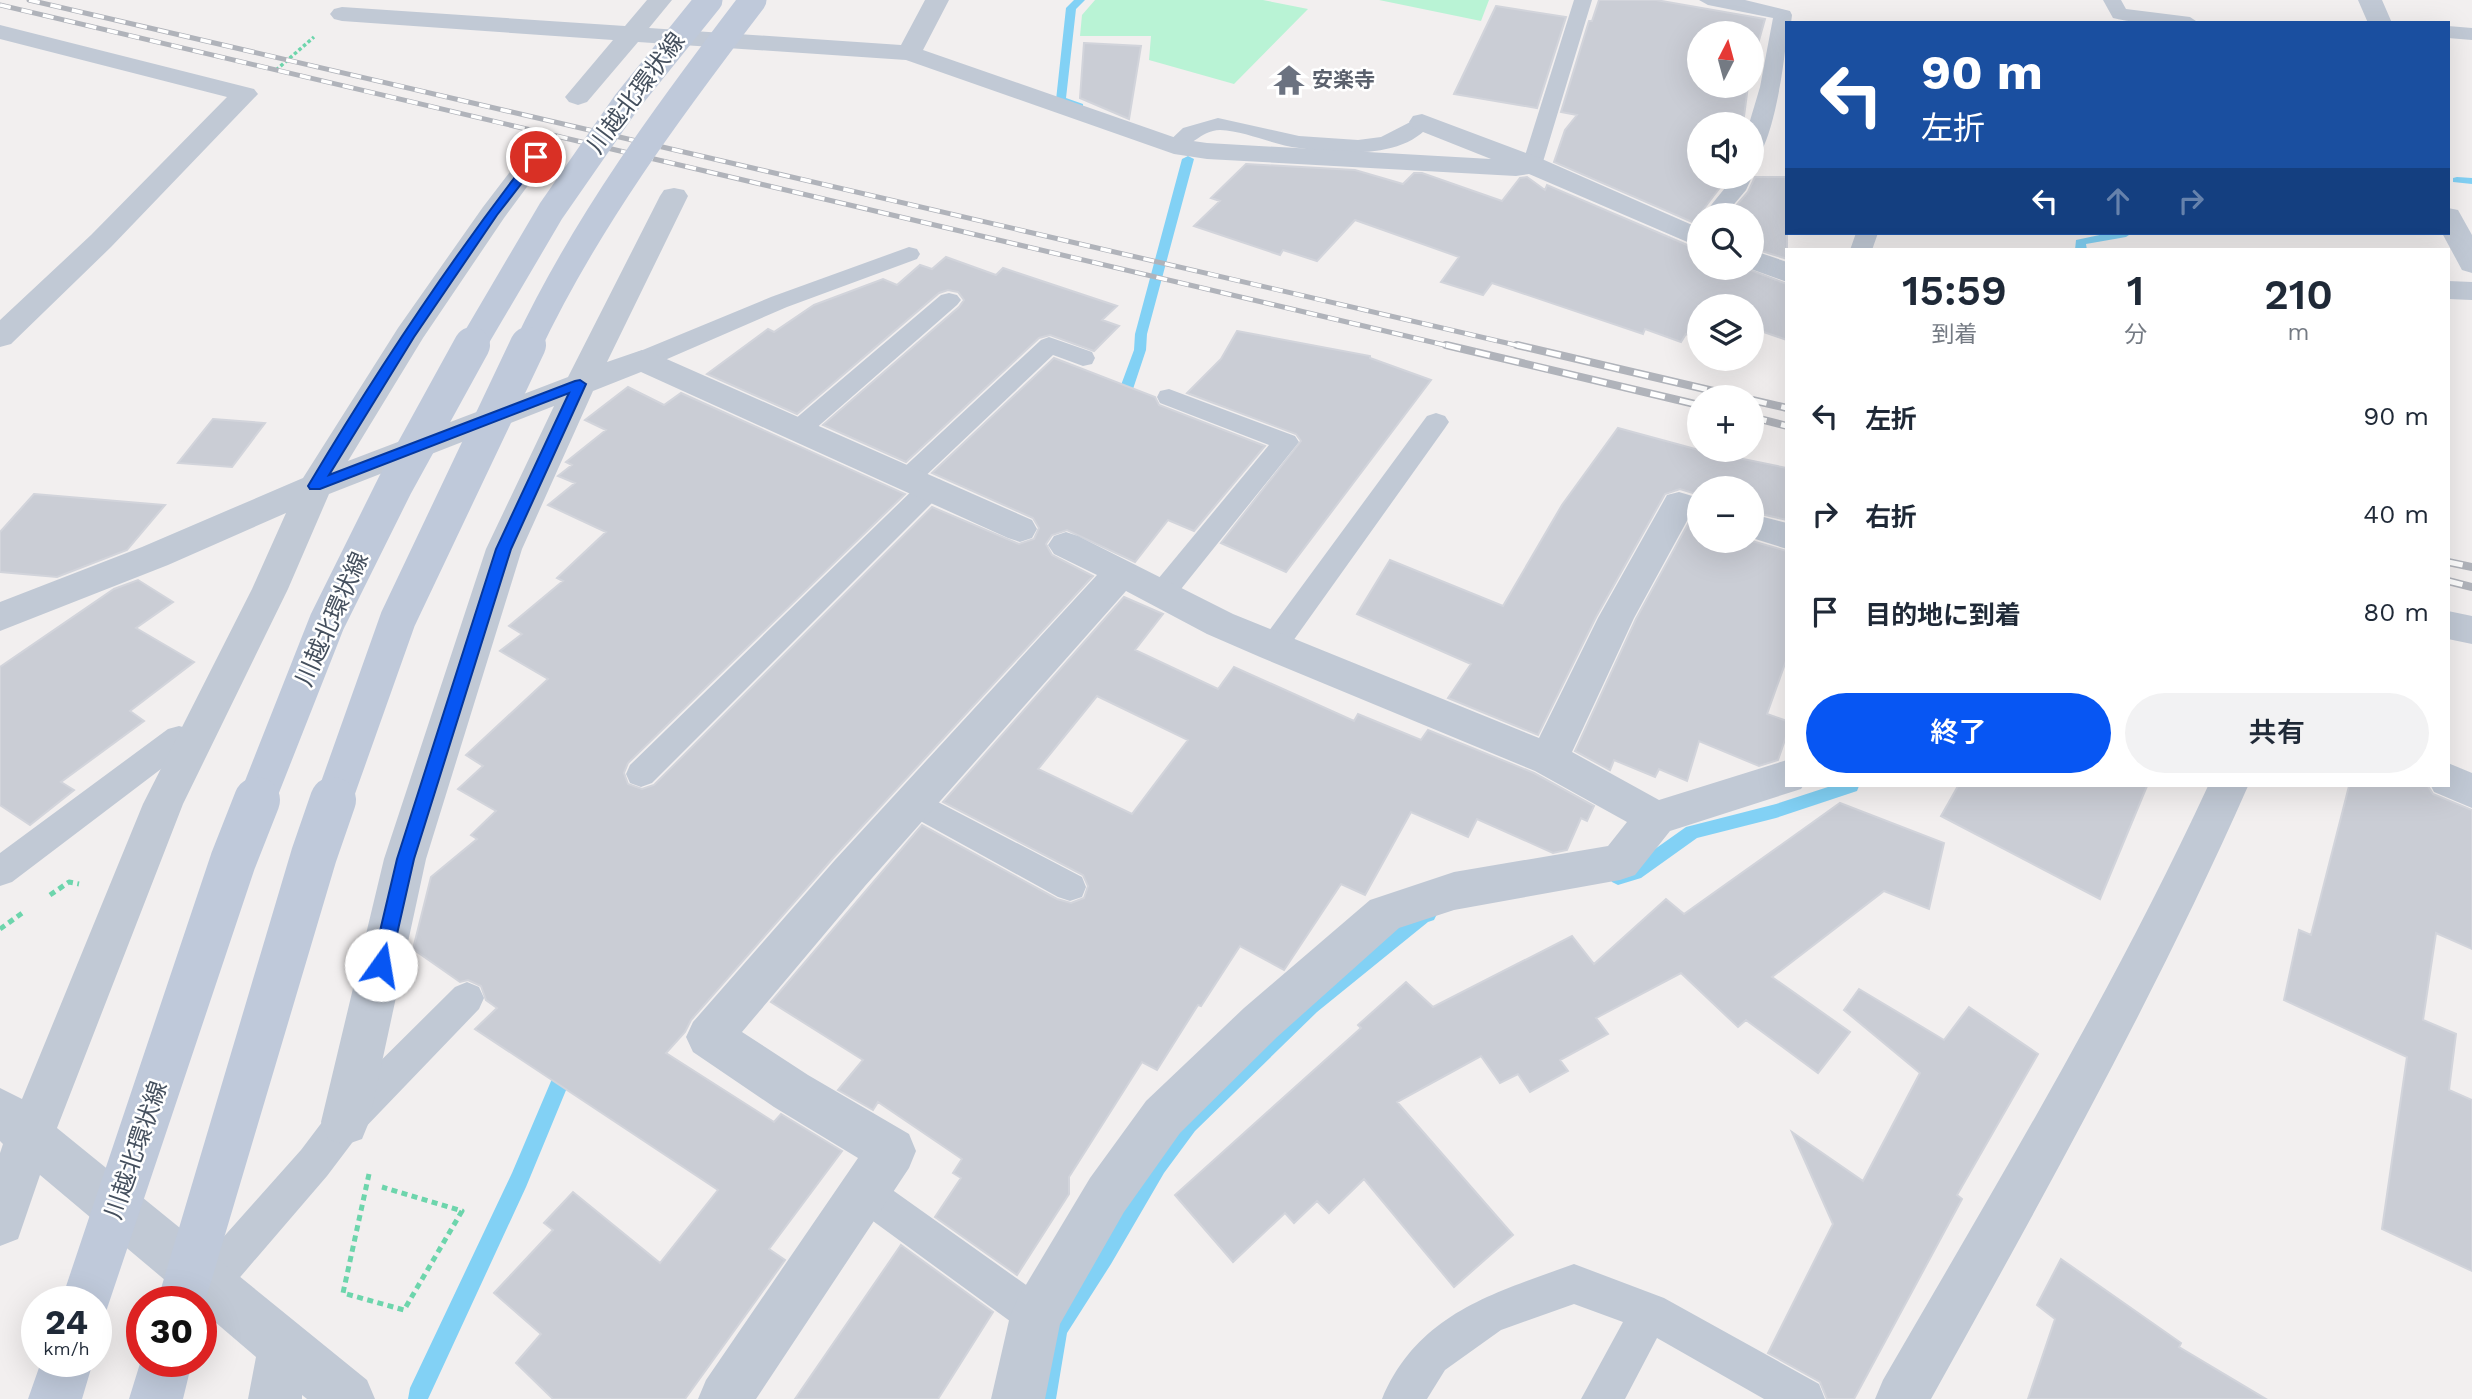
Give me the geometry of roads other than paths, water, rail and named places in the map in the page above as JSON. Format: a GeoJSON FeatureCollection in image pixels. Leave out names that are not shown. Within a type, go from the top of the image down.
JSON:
{"type":"FeatureCollection","features":[{"type":"Feature","properties":{"kind":"main road","name":"川越北環状線"},"geometry":{"type":"LineString","coordinates":[[90,1286],[233,861],[327,622],[395,485],[499,298],[551,211],[626,103],[709,0]]}},
{"type":"Feature","properties":{"kind":"main road","name":"川越北環状線"},"geometry":{"type":"LineString","coordinates":[[197,1286],[314,855],[398,619],[549,300],[600,214],[672,106],[753,0]]}},
{"type":"Feature","properties":{"kind":"main road"},"geometry":{"type":"LineString","coordinates":[[55,1399],[62,1377]]}},
{"type":"Feature","properties":{"kind":"main road"},"geometry":{"type":"LineString","coordinates":[[156,1399],[162,1377]]}},
{"type":"Feature","properties":{"kind":"street"},"geometry":{"type":"LineString","coordinates":[[578,97],[660,0]]}},
{"type":"Feature","properties":{"kind":"street"},"geometry":{"type":"LineString","coordinates":[[909,53],[937,0]]}},
{"type":"Feature","properties":{"kind":"street"},"geometry":{"type":"LineString","coordinates":[[342,14],[909,53],[1174,146],[1207,152],[1516,169],[1532,165]]}},
{"type":"Feature","properties":{"kind":"street"},"geometry":{"type":"LineString","coordinates":[[0,32],[245,93],[101,241],[0,337]]}},
{"type":"Feature","properties":{"kind":"street"},"geometry":{"type":"LineString","coordinates":[[1422,122],[1687,230]]}},
{"type":"Feature","properties":{"kind":"street"},"geometry":{"type":"LineString","coordinates":[[0,1221],[15,1123],[163,804],[270,589],[315,486],[409,335],[493,213],[536,157]]}},
{"type":"Feature","properties":{"kind":"street"},"geometry":{"type":"LineString","coordinates":[[345,1122],[405,859],[504,549],[580,384],[674,196]]}},
{"type":"Feature","properties":{"kind":"street"},"geometry":{"type":"LineString","coordinates":[[2450,220],[2472,264]]}},
{"type":"Feature","properties":{"kind":"street"},"geometry":{"type":"LineString","coordinates":[[1764,264],[1785,272]]}},
{"type":"Feature","properties":{"kind":"street"},"geometry":{"type":"LineString","coordinates":[[2450,290],[2472,290]]}},
{"type":"Feature","properties":{"kind":"street"},"geometry":{"type":"LineString","coordinates":[[0,617],[155,556],[315,486],[642,360],[797,431],[921,482],[1020,529]]}},
{"type":"Feature","properties":{"kind":"street"},"geometry":{"type":"LineString","coordinates":[[1549,759],[1616,618],[1679,505],[1687,507]]}},
{"type":"Feature","properties":{"kind":"street"},"geometry":{"type":"LineString","coordinates":[[1764,529],[1785,535]]}},
{"type":"Feature","properties":{"kind":"street"},"geometry":{"type":"LineString","coordinates":[[1066,545],[1163,592],[1220,624],[1549,759],[1656,818]]}},
{"type":"Feature","properties":{"kind":"street"},"geometry":{"type":"LineString","coordinates":[[725,1399],[892,1151],[791,1091],[709,1037],[850,873],[1121,572]]}},
{"type":"Feature","properties":{"kind":"street"},"geometry":{"type":"LineString","coordinates":[[2450,626],[2472,631]]}},
{"type":"Feature","properties":{"kind":"street"},"geometry":{"type":"LineString","coordinates":[[1017,1399],[1036,1316],[1107,1195],[1163,1117],[1260,1023],[1385,914],[1454,891],[1620,862],[1656,818],[1785,778]]}},
{"type":"Feature","properties":{"kind":"street"},"geometry":{"type":"LineString","coordinates":[[2450,781],[2472,791]]}},
{"type":"Feature","properties":{"kind":"street"},"geometry":{"type":"LineString","coordinates":[[1916,1393],[2180,892],[2228,787]]}},
{"type":"Feature","properties":{"kind":"street"},"geometry":{"type":"LineString","coordinates":[[15,1123],[188,1286]]}},
{"type":"Feature","properties":{"kind":"street"},"geometry":{"type":"LineString","coordinates":[[217,1307],[284,1348],[348,1399]]}},
{"type":"Feature","properties":{"kind":"street"},"geometry":{"type":"LineString","coordinates":[[275,1399],[284,1348]]}},
{"type":"Feature","properties":{"kind":"lane"},"geometry":{"type":"LineString","coordinates":[[1532,165],[1583,0]]}},
{"type":"Feature","properties":{"kind":"lane"},"geometry":{"type":"LineString","coordinates":[[1708,0],[1744,5],[1783,15],[1763,112]]}},
{"type":"Feature","properties":{"kind":"lane"},"geometry":{"type":"LineString","coordinates":[[2112,0],[2120,15],[2172,21]]}},
{"type":"Feature","properties":{"kind":"lane"},"geometry":{"type":"LineString","coordinates":[[2450,32],[2472,34]]}},
{"type":"Feature","properties":{"kind":"lane"},"geometry":{"type":"LineString","coordinates":[[1174,146],[1190,132],[1218,124],[1299,142],[1358,146],[1385,143],[1404,135],[1422,122]]}},
{"type":"Feature","properties":{"kind":"lane"},"geometry":{"type":"LineString","coordinates":[[1724,203],[1735,189]]}},
{"type":"Feature","properties":{"kind":"lane"},"geometry":{"type":"LineString","coordinates":[[642,360],[779,302],[909,254]]}},
{"type":"Feature","properties":{"kind":"lane"},"geometry":{"type":"LineString","coordinates":[[797,431],[949,300]]}},
{"type":"Feature","properties":{"kind":"lane"},"geometry":{"type":"LineString","coordinates":[[641,774],[1049,345],[1083,358]]}},
{"type":"Feature","properties":{"kind":"lane"},"geometry":{"type":"LineString","coordinates":[[1163,592],[1286,442],[1169,397]]}},
{"type":"Feature","properties":{"kind":"lane"},"geometry":{"type":"LineString","coordinates":[[1273,647],[1436,422]]}},
{"type":"Feature","properties":{"kind":"lane"},"geometry":{"type":"LineString","coordinates":[[0,872],[179,738]]}},
{"type":"Feature","properties":{"kind":"lane"},"geometry":{"type":"LineString","coordinates":[[915,803],[1070,887]]}},
{"type":"Feature","properties":{"kind":"lane"},"geometry":{"type":"LineString","coordinates":[[201,1286],[314,1163],[345,1122],[467,998]]}},
{"type":"Feature","properties":{"kind":"lane"},"geometry":{"type":"LineString","coordinates":[[864,1192],[1036,1316]]}},
{"type":"Feature","properties":{"kind":"lane"},"geometry":{"type":"LineString","coordinates":[[1403,1399],[1431,1356],[1489,1315],[1574,1284],[1650,1312],[1804,1399]]}},
{"type":"Feature","properties":{"kind":"lane"},"geometry":{"type":"LineString","coordinates":[[1602,1399],[1650,1312]]}},
{"type":"Feature","properties":{"kind":"waterway"},"geometry":{"type":"LineString","coordinates":[[1079,106],[1061,100],[1071,8],[1080,0]]}},
{"type":"Feature","properties":{"kind":"waterway"},"geometry":{"type":"LineString","coordinates":[[1121,404],[1140,350],[1141,334],[1188,159]]}},
{"type":"Feature","properties":{"kind":"waterway"},"geometry":{"type":"LineString","coordinates":[[2457,180],[2472,181]]}},
{"type":"Feature","properties":{"kind":"waterway"},"geometry":{"type":"LineString","coordinates":[[2081,248],[2080,242],[2116,235]]}},
{"type":"Feature","properties":{"kind":"waterway"},"geometry":{"type":"LineString","coordinates":[[1618,877],[1635,873],[1692,832],[1776,811],[1848,787]]}},
{"type":"Feature","properties":{"kind":"waterway"},"geometry":{"type":"LineString","coordinates":[[1045,1399],[1057,1329],[1104,1257],[1157,1166],[1188,1124],[1310,1006],[1423,915],[1428,914]]}},
{"type":"Feature","properties":{"kind":"waterway"},"geometry":{"type":"LineString","coordinates":[[418,1396],[519,1180],[567,1066]]}},
{"type":"Feature","properties":{"kind":"railway"},"geometry":{"type":"LineString","coordinates":[[29,0],[1524,347]]}},
{"type":"Feature","properties":{"kind":"railway"},"geometry":{"type":"LineString","coordinates":[[0,5],[1453,347]]}},
{"type":"Feature","properties":{"kind":"railway"},"geometry":{"type":"LineString","coordinates":[[1446,345],[1687,402]]}},
{"type":"Feature","properties":{"kind":"railway"},"geometry":{"type":"LineString","coordinates":[[1517,345],[1688,385]]}},
{"type":"Feature","properties":{"kind":"railway"},"geometry":{"type":"LineString","coordinates":[[1764,403],[1785,408]]}},
{"type":"Feature","properties":{"kind":"railway"},"geometry":{"type":"LineString","coordinates":[[1764,420],[1785,425]]}},
{"type":"Feature","properties":{"kind":"railway"},"geometry":{"type":"LineString","coordinates":[[2450,562],[2472,567]]}},
{"type":"Feature","properties":{"kind":"railway"},"geometry":{"type":"LineString","coordinates":[[2450,582],[2472,587]]}},
{"type":"Feature","properties":{"kind":"place","name":"安楽寺"},"geometry":{"type":"Point","coordinates":[1289,80]}}]}
